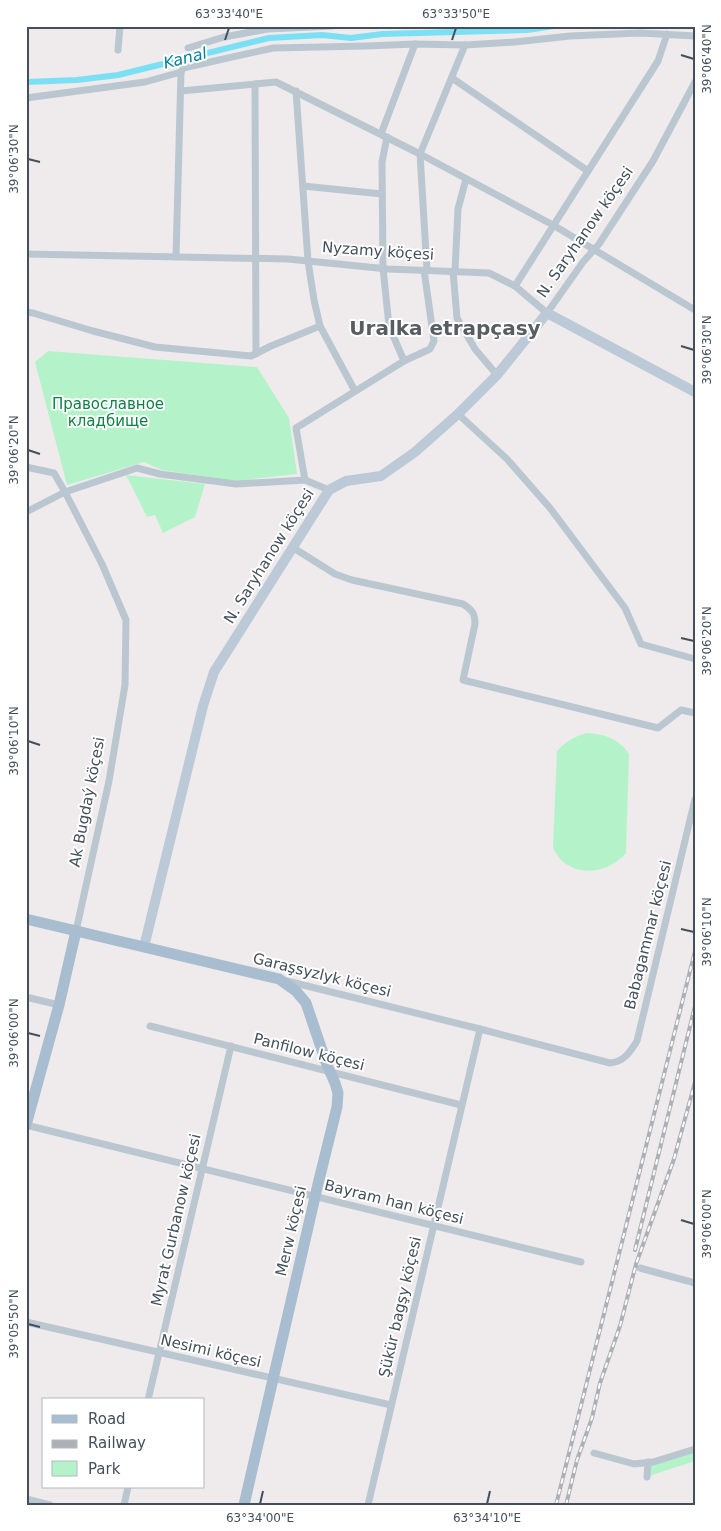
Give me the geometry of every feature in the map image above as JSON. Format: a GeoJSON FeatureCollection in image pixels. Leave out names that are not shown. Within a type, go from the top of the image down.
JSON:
{"type":"FeatureCollection","features":[{"type":"Feature","properties":{"kind":"main road","name":"N. Saryhanow köçesi"},"geometry":{"type":"LineString","coordinates":[[144,948],[203,706],[214,672],[292,547],[329,490],[346,481],[381,476],[415,452],[458,414],[497,375],[547,313]]}},
{"type":"Feature","properties":{"kind":"main road","name":"Nyzamy köçesi"},"geometry":{"type":"LineString","coordinates":[[547,313],[695,392]]}},
{"type":"Feature","properties":{"kind":"main road","name":"Garaşsyzlyk köçesi"},"geometry":{"type":"LineString","coordinates":[[26,919],[279,979]]}},
{"type":"Feature","properties":{"kind":"main road","name":"Ak Bugdaý köçesi"},"geometry":{"type":"LineString","coordinates":[[26,1125],[76,931]]}},
{"type":"Feature","properties":{"kind":"main road","name":"Merw köçesi"},"geometry":{"type":"LineString","coordinates":[[244,1505],[272,1378],[338,1106],[338,1094],[335,1083],[306,1003],[296,991],[279,979]]}},
{"type":"Feature","properties":{"kind":"street"},"geometry":{"type":"LineString","coordinates":[[118,50],[120,26]]}},
{"type":"Feature","properties":{"kind":"street"},"geometry":{"type":"LineString","coordinates":[[188,48],[224,37],[268,29],[332,26]]}},
{"type":"Feature","properties":{"kind":"street"},"geometry":{"type":"LineString","coordinates":[[26,98],[144,82],[181,72],[183,68],[273,48],[415,44],[465,45],[570,36],[640,33],[695,36]]}},
{"type":"Feature","properties":{"kind":"street"},"geometry":{"type":"LineString","coordinates":[[515,286],[658,61],[667,34]]}},
{"type":"Feature","properties":{"kind":"street"},"geometry":{"type":"LineString","coordinates":[[404,361],[389,326],[383,268],[382,162],[384,136],[415,44]]}},
{"type":"Feature","properties":{"kind":"street"},"geometry":{"type":"LineString","coordinates":[[305,480],[296,428],[404,361],[430,349],[434,341],[425,270],[420,154],[465,45]]}},
{"type":"Feature","properties":{"kind":"street"},"geometry":{"type":"LineString","coordinates":[[176,257],[181,72]]}},
{"type":"Feature","properties":{"kind":"street"},"geometry":{"type":"LineString","coordinates":[[452,78],[588,171]]}},
{"type":"Feature","properties":{"kind":"street"},"geometry":{"type":"LineString","coordinates":[[181,91],[276,82],[420,154],[554,225],[695,310]]}},
{"type":"Feature","properties":{"kind":"street","name":"N. Saryhanow köçesi"},"geometry":{"type":"LineString","coordinates":[[547,313],[582,262],[599,244],[653,161],[695,82]]}},
{"type":"Feature","properties":{"kind":"street"},"geometry":{"type":"LineString","coordinates":[[255,84],[256,354]]}},
{"type":"Feature","properties":{"kind":"street"},"geometry":{"type":"LineString","coordinates":[[296,91],[308,261],[320,326],[355,391]]}},
{"type":"Feature","properties":{"kind":"street"},"geometry":{"type":"LineString","coordinates":[[466,179],[458,209],[454,271],[457,318],[475,349],[497,375]]}},
{"type":"Feature","properties":{"kind":"street"},"geometry":{"type":"LineString","coordinates":[[303,186],[382,194]]}},
{"type":"Feature","properties":{"kind":"street","name":"Nyzamy köçesi"},"geometry":{"type":"LineString","coordinates":[[26,254],[256,258],[383,268],[489,273],[515,286],[547,313]]}},
{"type":"Feature","properties":{"kind":"street"},"geometry":{"type":"LineString","coordinates":[[26,312],[155,346],[251,356],[320,326]]}},
{"type":"Feature","properties":{"kind":"street"},"geometry":{"type":"LineString","coordinates":[[458,414],[507,458],[550,508],[625,608],[641,644],[695,660]]}},
{"type":"Feature","properties":{"kind":"street","name":"Ak Bugdaý köçesi"},"geometry":{"type":"LineString","coordinates":[[26,467],[54,473],[102,564],[126,620],[125,684],[108,781],[76,931]]}},
{"type":"Feature","properties":{"kind":"street"},"geometry":{"type":"LineString","coordinates":[[26,512],[65,492],[137,468],[160,474],[236,484],[305,480],[329,490]]}},
{"type":"Feature","properties":{"kind":"street"},"geometry":{"type":"LineString","coordinates":[[292,547],[343,577],[463,604],[471,609],[475,616],[475,624],[463,680],[658,728],[681,710],[695,713]]}},
{"type":"Feature","properties":{"kind":"street","name":"Babagammar köçesi"},"geometry":{"type":"LineString","coordinates":[[610,1063],[617,1062],[630,1053],[637,1040],[695,799]]}},
{"type":"Feature","properties":{"kind":"street","name":"Garaşsyzlyk köçesi"},"geometry":{"type":"LineString","coordinates":[[279,979],[610,1063]]}},
{"type":"Feature","properties":{"kind":"street"},"geometry":{"type":"LineString","coordinates":[[26,998],[58,1005]]}},
{"type":"Feature","properties":{"kind":"street","name":"Panfilow köçesi"},"geometry":{"type":"LineString","coordinates":[[150,1026],[461,1105]]}},
{"type":"Feature","properties":{"kind":"street","name":"Şükür bagşy köçesi"},"geometry":{"type":"LineString","coordinates":[[368,1505],[480,1029]]}},
{"type":"Feature","properties":{"kind":"street","name":"Myrat Gurbanow köçesi"},"geometry":{"type":"LineString","coordinates":[[148,1398],[231,1046]]}},
{"type":"Feature","properties":{"kind":"street","name":"Bayram han köçesi"},"geometry":{"type":"LineString","coordinates":[[26,1125],[581,1262]]}},
{"type":"Feature","properties":{"kind":"street"},"geometry":{"type":"LineString","coordinates":[[640,1268],[695,1283]]}},
{"type":"Feature","properties":{"kind":"street","name":"Nesimi köçesi"},"geometry":{"type":"LineString","coordinates":[[26,1322],[391,1405]]}},
{"type":"Feature","properties":{"kind":"street"},"geometry":{"type":"LineString","coordinates":[[594,1453],[634,1464],[695,1449]]}},
{"type":"Feature","properties":{"kind":"street"},"geometry":{"type":"LineString","coordinates":[[647,1477],[648,1462]]}},
{"type":"Feature","properties":{"kind":"street"},"geometry":{"type":"LineString","coordinates":[[124,1505],[128,1488]]}},
{"type":"Feature","properties":{"kind":"street"},"geometry":{"type":"LineString","coordinates":[[26,1499],[50,1505]]}},
{"type":"Feature","properties":{"kind":"green space","name":"Православное кладбище"},"geometry":{"type":"Polygon","coordinates":[[[48,351],[257,367],[289,418],[297,474],[235,481],[162,470],[144,462],[67,485],[35,362],[48,351]]]}},
{"type":"Feature","properties":{"kind":"green space"},"geometry":{"type":"Polygon","coordinates":[[[126,475],[205,484],[195,517],[163,533],[155,515],[147,517],[126,475]]]}},
{"type":"Feature","properties":{"kind":"green space"},"geometry":{"type":"Polygon","coordinates":[[[586,733],[599,734],[610,738],[620,744],[629,754],[626,853],[620,859],[604,868],[587,871],[570,866],[561,860],[553,848],[557,751],[570,740],[586,733]]]}},
{"type":"Feature","properties":{"kind":"green space"},"geometry":{"type":"Polygon","coordinates":[[[695,1451],[695,1461],[649,1476],[650,1465],[695,1451]]]}},
{"type":"Feature","properties":{"kind":"waterway","name":"Kanal"},"geometry":{"type":"LineString","coordinates":[[26,82],[77,80],[118,75],[269,38],[322,35],[351,38],[382,34],[527,30],[554,26]]}},
{"type":"Feature","properties":{"kind":"railway"},"geometry":{"type":"LineString","coordinates":[[556,1505],[695,951]]}},
{"type":"Feature","properties":{"kind":"railway"},"geometry":{"type":"LineString","coordinates":[[635,1250],[695,1006]]}},
{"type":"Feature","properties":{"kind":"railway"},"geometry":{"type":"LineString","coordinates":[[566,1505],[577,1460],[592,1418],[600,1383],[620,1326],[636,1264],[674,1159],[695,1082]]}},
{"type":"Feature","properties":{"kind":"district","name":"Uralka etrapçasy"},"geometry":{"type":"Point","coordinates":[445,328]}}]}
